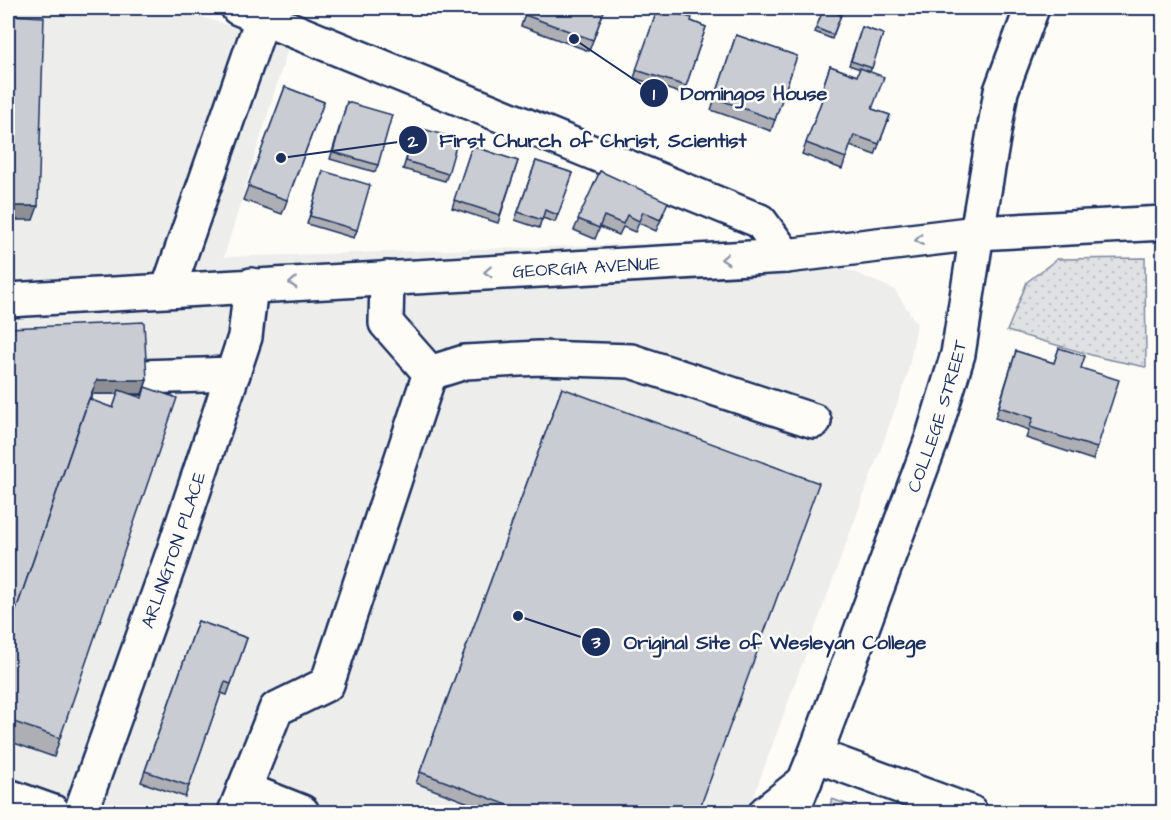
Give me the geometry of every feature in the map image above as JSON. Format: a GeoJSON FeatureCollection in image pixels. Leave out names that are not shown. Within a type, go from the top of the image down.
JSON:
{"type":"FeatureCollection","features":[{"type":"Feature","properties":{"kind":"street","name":"COLLEGE STREET"},"geometry":{"type":"LineString","coordinates":[[792,813],[928,450],[958,354],[1001,91],[1032,8]]}},
{"type":"Feature","properties":{"kind":"street"},"geometry":{"type":"LineString","coordinates":[[168,290],[256,10],[760,221],[786,256]]}},
{"type":"Feature","properties":{"kind":"street","name":"GEORGIA AVENUE"},"geometry":{"type":"LineString","coordinates":[[8,300],[786,256],[977,233],[1164,223]]}},
{"type":"Feature","properties":{"kind":"street"},"geometry":{"type":"LineString","coordinates":[[387,278],[386,323],[430,373]]}},
{"type":"Feature","properties":{"kind":"street","name":"ARLINGTON PLACE"},"geometry":{"type":"LineString","coordinates":[[81,813],[170,564],[233,374],[245,336],[251,285]]}},
{"type":"Feature","properties":{"kind":"street"},"geometry":{"type":"LineString","coordinates":[[430,373],[465,362],[539,358],[631,361],[814,421]]}},
{"type":"Feature","properties":{"kind":"street"},"geometry":{"type":"LineString","coordinates":[[302,813],[240,801],[276,709],[327,684],[430,373]]}},
{"type":"Feature","properties":{"kind":"street"},"geometry":{"type":"LineString","coordinates":[[141,377],[233,374]]}},
{"type":"Feature","properties":{"kind":"street"},"geometry":{"type":"LineString","coordinates":[[766,813],[810,768],[970,813]]}},
{"type":"Feature","properties":{"kind":"street"},"geometry":{"type":"LineString","coordinates":[[8,796],[53,813]]}},
{"type":"Feature","properties":{"kind":"shaded area"},"geometry":{"type":"Polygon","coordinates":[[[8,8],[175,8],[289,45],[224,257],[734,241],[851,271],[894,289],[917,324],[907,377],[748,812],[8,812],[8,8]]]}},
{"type":"Feature","properties":{"kind":"shaded area"},"geometry":{"type":"Polygon","coordinates":[[[1145,258],[1146,367],[1102,358],[1007,331],[1027,282],[1057,259],[1145,258]]]}},
{"type":"Feature","properties":{"kind":"shaded area"},"geometry":{"type":"Polygon","coordinates":[[[832,799],[868,812],[828,812],[832,799]]]}},
{"type":"Feature","properties":{"kind":"building"},"geometry":{"type":"Polygon","coordinates":[[[527,8],[605,8],[593,40],[525,15],[527,8]]]}},
{"type":"Feature","properties":{"kind":"building"},"geometry":{"type":"Polygon","coordinates":[[[658,8],[692,18],[691,21],[706,27],[686,86],[636,70],[658,8]]]}},
{"type":"Feature","properties":{"kind":"building"},"geometry":{"type":"Polygon","coordinates":[[[824,8],[841,15],[833,35],[816,28],[824,8]]]}},
{"type":"Feature","properties":{"kind":"building"},"geometry":{"type":"Polygon","coordinates":[[[8,15],[44,17],[38,206],[8,206],[8,15]]]}},
{"type":"Feature","properties":{"kind":"building"},"geometry":{"type":"Polygon","coordinates":[[[862,27],[883,34],[872,68],[851,61],[862,27]]]}},
{"type":"Feature","properties":{"kind":"building"},"geometry":{"type":"Polygon","coordinates":[[[736,35],[797,56],[775,120],[715,98],[736,35]]]}},
{"type":"Feature","properties":{"kind":"building"},"geometry":{"type":"Polygon","coordinates":[[[830,66],[857,76],[860,68],[884,77],[872,109],[890,115],[879,144],[854,135],[846,158],[806,143],[826,89],[823,87],[830,66]]]}},
{"type":"Feature","properties":{"kind":"building"},"geometry":{"type":"Polygon","coordinates":[[[285,87],[324,102],[287,200],[248,186],[285,87]]]}},
{"type":"Feature","properties":{"kind":"building"},"geometry":{"type":"Polygon","coordinates":[[[347,102],[392,115],[378,165],[333,152],[347,102]]]}},
{"type":"Feature","properties":{"kind":"building"},"geometry":{"type":"Polygon","coordinates":[[[416,127],[458,139],[448,174],[406,161],[416,127]]]}},
{"type":"Feature","properties":{"kind":"building"},"geometry":{"type":"Polygon","coordinates":[[[472,146],[518,161],[500,215],[454,200],[472,146]]]}},
{"type":"Feature","properties":{"kind":"building"},"geometry":{"type":"Polygon","coordinates":[[[536,161],[573,173],[558,215],[545,210],[542,220],[518,212],[536,161]]]}},
{"type":"Feature","properties":{"kind":"building"},"geometry":{"type":"Polygon","coordinates":[[[323,171],[370,185],[357,230],[310,216],[323,171]]]}},
{"type":"Feature","properties":{"kind":"building"},"geometry":{"type":"Polygon","coordinates":[[[600,171],[668,202],[660,220],[643,212],[639,221],[627,215],[623,224],[604,216],[599,228],[578,219],[600,171]]]}},
{"type":"Feature","properties":{"kind":"building"},"geometry":{"type":"Polygon","coordinates":[[[144,322],[147,380],[97,380],[14,616],[8,614],[8,328],[144,322]]]}},
{"type":"Feature","properties":{"kind":"building"},"geometry":{"type":"Polygon","coordinates":[[[1059,348],[1085,356],[1081,368],[1119,380],[1097,448],[1030,427],[1033,418],[999,407],[1016,351],[1054,363],[1059,348]]]}},
{"type":"Feature","properties":{"kind":"building"},"geometry":{"type":"Polygon","coordinates":[[[145,387],[177,398],[60,738],[8,720],[8,614],[14,616],[89,399],[113,408],[119,390],[142,398],[145,387]]]}},
{"type":"Feature","properties":{"kind":"building"},"geometry":{"type":"Polygon","coordinates":[[[562,388],[819,483],[698,813],[529,813],[420,772],[562,388]]]}},
{"type":"Feature","properties":{"kind":"building"},"geometry":{"type":"Polygon","coordinates":[[[198,621],[247,638],[231,684],[225,682],[189,786],[145,771],[198,621]]]}},
{"type":"Feature","properties":{"kind":"place","name":"Domingos House"},"geometry":{"type":"Point","coordinates":[574,39]}},
{"type":"Feature","properties":{"kind":"place","name":"First Church of Christ, Scientist"},"geometry":{"type":"Point","coordinates":[281,158]}},
{"type":"Feature","properties":{"kind":"place","name":"Original Site of Wesleyan College"},"geometry":{"type":"Point","coordinates":[518,616]}}]}
